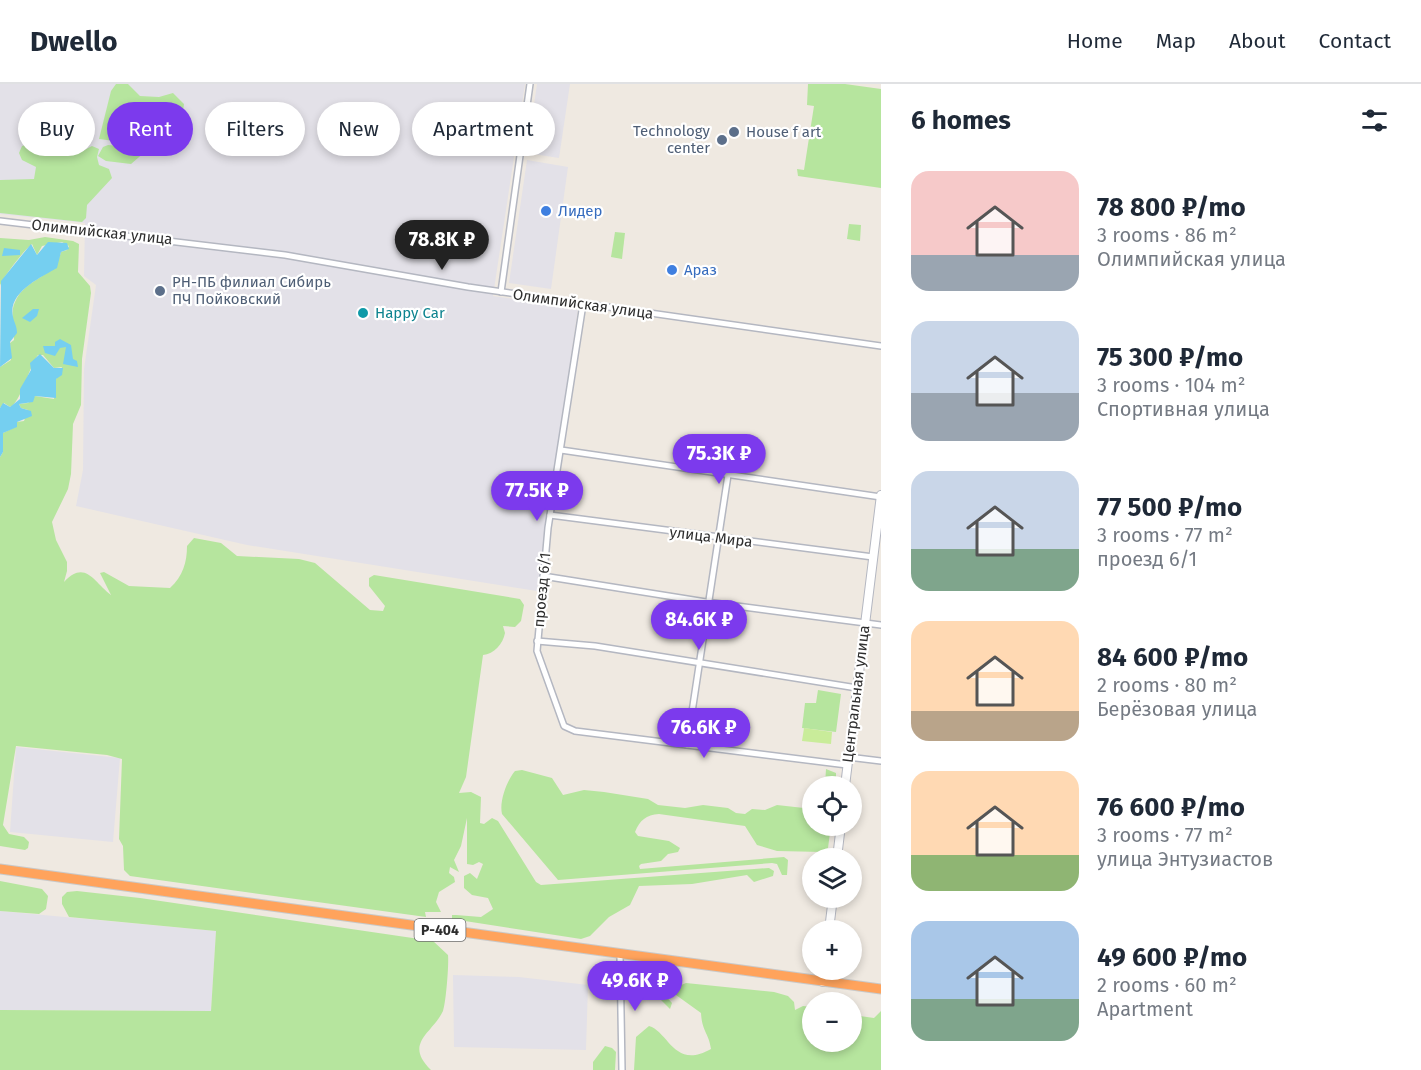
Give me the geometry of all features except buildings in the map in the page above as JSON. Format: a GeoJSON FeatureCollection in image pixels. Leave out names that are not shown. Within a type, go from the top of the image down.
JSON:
{"type":"FeatureCollection","features":[{"type":"Feature","properties":{"kind":"highway","name":"Р-404"},"geometry":{"type":"LineString","coordinates":[[0,869],[881,989]]}},
{"type":"Feature","properties":{"kind":"street"},"geometry":{"type":"LineString","coordinates":[[501,292],[530,84]]}},
{"type":"Feature","properties":{"kind":"street","name":"Олимпийская улица"},"geometry":{"type":"LineString","coordinates":[[0,221],[275,254],[501,292],[881,346]]}},
{"type":"Feature","properties":{"kind":"street","name":"проезд 6/1"},"geometry":{"type":"LineString","coordinates":[[583,304],[550,515],[537,641],[539,664],[567,729],[687,745]]}},
{"type":"Feature","properties":{"kind":"street"},"geometry":{"type":"LineString","coordinates":[[561,450],[881,496]]}},
{"type":"Feature","properties":{"kind":"street"},"geometry":{"type":"LineString","coordinates":[[728,475],[706,602],[687,745],[848,761],[881,761]]}},
{"type":"Feature","properties":{"kind":"street","name":"Центральная улица"},"geometry":{"type":"LineString","coordinates":[[846,776],[881,496]]}},
{"type":"Feature","properties":{"kind":"street","name":"улица Мира"},"geometry":{"type":"LineString","coordinates":[[550,515],[873,557]]}},
{"type":"Feature","properties":{"kind":"street"},"geometry":{"type":"LineString","coordinates":[[543,576],[706,602],[881,625]]}},
{"type":"Feature","properties":{"kind":"street"},"geometry":{"type":"LineString","coordinates":[[537,641],[595,646],[856,688]]}},
{"type":"Feature","properties":{"kind":"street"},"geometry":{"type":"LineString","coordinates":[[620,954],[622,1070]]}},
{"type":"Feature","properties":{"kind":"shaded area"},"geometry":{"type":"Polygon","coordinates":[[[0,84],[525,84],[522,102],[412,102],[412,156],[514,156],[493,296],[578,308],[537,591],[247,545],[76,506],[83,470],[84,369],[96,285],[84,276],[85,223],[0,214],[0,84]]]}},
{"type":"Feature","properties":{"kind":"shaded area"},"geometry":{"type":"Polygon","coordinates":[[[537,84],[570,84],[559,158],[546,156],[555,156],[555,102],[534,102],[537,84]]]}},
{"type":"Feature","properties":{"kind":"shaded area"},"geometry":{"type":"Polygon","coordinates":[[[527,160],[568,167],[551,289],[509,283],[527,160]]]}},
{"type":"Feature","properties":{"kind":"shaded area"},"geometry":{"type":"Polygon","coordinates":[[[16,747],[120,758],[113,842],[10,832],[16,747]]]}},
{"type":"Feature","properties":{"kind":"shaded area"},"geometry":{"type":"Polygon","coordinates":[[[0,911],[216,931],[211,1011],[0,1010],[0,911]]]}},
{"type":"Feature","properties":{"kind":"shaded area"},"geometry":{"type":"Polygon","coordinates":[[[453,975],[519,977],[588,985],[586,1050],[454,1047],[453,975]]]}},
{"type":"Feature","properties":{"kind":"green space"},"geometry":{"type":"Polygon","coordinates":[[[116,84],[128,84],[140,96],[159,97],[173,93],[182,102],[108,102],[111,91],[116,84]]]}},
{"type":"Feature","properties":{"kind":"green space"},"geometry":{"type":"Polygon","coordinates":[[[808,84],[845,84],[881,89],[881,188],[798,176],[797,169],[804,170],[814,106],[807,105],[808,84]]]}},
{"type":"Feature","properties":{"kind":"green space"},"geometry":{"type":"Polygon","coordinates":[[[107,107],[107,140],[99,139],[107,107]]]}},
{"type":"Feature","properties":{"kind":"green space"},"geometry":{"type":"Polygon","coordinates":[[[107,145],[107,156],[140,156],[131,164],[106,161],[98,156],[103,147],[107,145]]]}},
{"type":"Feature","properties":{"kind":"green space"},"geometry":{"type":"Polygon","coordinates":[[[95,147],[99,149],[97,157],[99,165],[109,169],[112,178],[87,205],[86,218],[82,222],[0,213],[0,180],[34,179],[36,167],[22,160],[20,156],[95,156],[95,147]]]}},
{"type":"Feature","properties":{"kind":"green space"},"geometry":{"type":"Polygon","coordinates":[[[849,224],[861,225],[860,241],[847,239],[849,224]]]}},
{"type":"Feature","properties":{"kind":"green space"},"geometry":{"type":"Polygon","coordinates":[[[615,232],[625,233],[622,259],[611,257],[615,232]]]}},
{"type":"Feature","properties":{"kind":"green space"},"geometry":{"type":"Polygon","coordinates":[[[45,237],[79,244],[78,272],[90,286],[91,293],[82,359],[81,405],[73,424],[71,474],[68,489],[52,522],[56,540],[67,562],[64,582],[71,575],[78,572],[84,573],[111,595],[100,573],[104,572],[129,586],[170,588],[181,574],[187,546],[194,538],[221,543],[237,556],[299,559],[315,563],[370,610],[383,611],[385,606],[369,586],[369,578],[374,575],[520,599],[524,605],[521,621],[515,627],[503,626],[505,633],[500,645],[491,653],[483,655],[466,777],[459,793],[471,792],[481,797],[480,823],[484,824],[492,818],[498,821],[536,882],[541,885],[769,868],[774,871],[773,876],[754,882],[747,875],[692,884],[639,886],[630,905],[609,917],[590,936],[581,939],[452,919],[452,915],[481,917],[493,909],[488,898],[472,895],[464,888],[464,876],[470,873],[477,879],[483,864],[479,862],[473,865],[467,864],[467,818],[461,846],[454,860],[459,872],[450,867],[449,873],[454,877],[455,882],[439,892],[436,902],[441,912],[425,912],[426,917],[130,876],[124,870],[123,846],[119,839],[122,759],[107,755],[16,746],[3,825],[9,834],[24,837],[29,842],[25,850],[0,846],[0,457],[3,452],[3,433],[17,426],[17,422],[24,421],[28,410],[21,408],[19,404],[28,403],[35,396],[54,399],[56,379],[62,367],[54,368],[43,355],[38,355],[14,404],[10,407],[4,403],[0,408],[0,367],[11,360],[10,343],[14,340],[12,315],[15,302],[25,288],[52,268],[61,252],[67,250],[69,246],[62,242],[42,246],[37,255],[32,244],[14,264],[0,286],[0,238],[29,240],[45,237]]]}},
{"type":"Feature","properties":{"kind":"green space"},"geometry":{"type":"Polygon","coordinates":[[[818,690],[841,694],[836,732],[802,728],[805,703],[816,703],[818,690]]]}},
{"type":"Feature","properties":{"kind":"green space"},"geometry":{"type":"Polygon","coordinates":[[[804,728],[832,732],[831,744],[802,741],[804,728]]]}},
{"type":"Feature","properties":{"kind":"green space"},"geometry":{"type":"Polygon","coordinates":[[[826,769],[836,773],[836,776],[826,776],[826,769]]]}},
{"type":"Feature","properties":{"kind":"green space"},"geometry":{"type":"Polygon","coordinates":[[[522,770],[552,778],[563,795],[584,790],[604,792],[648,799],[658,805],[685,808],[703,805],[728,808],[736,813],[745,814],[752,809],[765,810],[777,805],[802,808],[802,836],[830,836],[828,848],[802,848],[802,852],[777,851],[757,845],[745,826],[659,814],[644,819],[635,832],[638,836],[669,841],[680,848],[678,852],[668,854],[661,861],[641,864],[640,869],[784,857],[788,860],[787,875],[782,875],[777,864],[772,863],[558,880],[502,814],[503,797],[515,771],[522,770]]]}},
{"type":"Feature","properties":{"kind":"green space"},"geometry":{"type":"Polygon","coordinates":[[[0,881],[42,889],[48,896],[46,909],[39,914],[0,911],[0,881]]]}},
{"type":"Feature","properties":{"kind":"green space"},"geometry":{"type":"Polygon","coordinates":[[[77,891],[140,898],[433,941],[448,955],[448,960],[443,1011],[420,1045],[423,1061],[431,1070],[0,1070],[0,1010],[211,1011],[216,931],[69,917],[62,904],[62,897],[67,892],[77,891]]]}},
{"type":"Feature","properties":{"kind":"green space"},"geometry":{"type":"Polygon","coordinates":[[[632,974],[660,990],[672,1003],[670,1009],[650,989],[631,983],[628,977],[632,974]]]}},
{"type":"Feature","properties":{"kind":"green space"},"geometry":{"type":"Polygon","coordinates":[[[686,983],[774,992],[788,996],[794,1002],[795,1010],[802,1006],[802,1052],[862,1052],[862,1016],[874,1018],[881,1011],[881,1070],[634,1070],[636,1037],[649,1026],[680,1053],[699,1054],[711,1049],[701,1013],[676,995],[674,988],[686,983]]]}},
{"type":"Feature","properties":{"kind":"green space"},"geometry":{"type":"Polygon","coordinates":[[[605,1046],[616,1052],[615,1070],[593,1070],[593,1062],[605,1046]]]}},
{"type":"Feature","properties":{"kind":"water"},"geometry":{"type":"Polygon","coordinates":[[[48,242],[67,243],[69,249],[61,252],[57,268],[27,286],[15,300],[13,317],[17,333],[10,342],[12,358],[0,367],[1,281],[31,244],[37,255],[48,242]]]}},
{"type":"Feature","properties":{"kind":"water"},"geometry":{"type":"Polygon","coordinates":[[[4,248],[20,250],[20,255],[2,256],[4,248]]]}},
{"type":"Feature","properties":{"kind":"water"},"geometry":{"type":"Polygon","coordinates":[[[33,309],[39,309],[37,316],[30,322],[22,318],[33,309]]]}},
{"type":"Feature","properties":{"kind":"water"},"geometry":{"type":"Polygon","coordinates":[[[60,339],[71,345],[73,359],[77,361],[78,367],[63,364],[66,347],[60,348],[55,356],[45,353],[43,346],[55,346],[55,342],[60,339]]]}},
{"type":"Feature","properties":{"kind":"water"},"geometry":{"type":"Polygon","coordinates":[[[40,354],[54,368],[63,368],[62,375],[56,379],[56,398],[35,396],[33,402],[19,404],[21,408],[31,411],[32,416],[17,422],[17,427],[3,433],[3,452],[0,457],[0,408],[3,403],[10,407],[20,399],[20,389],[31,370],[30,363],[40,354]]]}},
{"type":"Feature","properties":{"kind":"place","name":"House f art"},"geometry":{"type":"Point","coordinates":[734,132]}},
{"type":"Feature","properties":{"kind":"place","name":"Technology center"},"geometry":{"type":"Point","coordinates":[722,140]}},
{"type":"Feature","properties":{"kind":"place","name":"Лидер"},"geometry":{"type":"Point","coordinates":[546,211]}},
{"type":"Feature","properties":{"kind":"place","name":"Араз"},"geometry":{"type":"Point","coordinates":[672,270]}},
{"type":"Feature","properties":{"kind":"place","name":"РН-ПБ филиал Сибирь ПЧ Пойковский"},"geometry":{"type":"Point","coordinates":[160,291]}},
{"type":"Feature","properties":{"kind":"place","name":"Happy Car"},"geometry":{"type":"Point","coordinates":[363,313]}}]}
